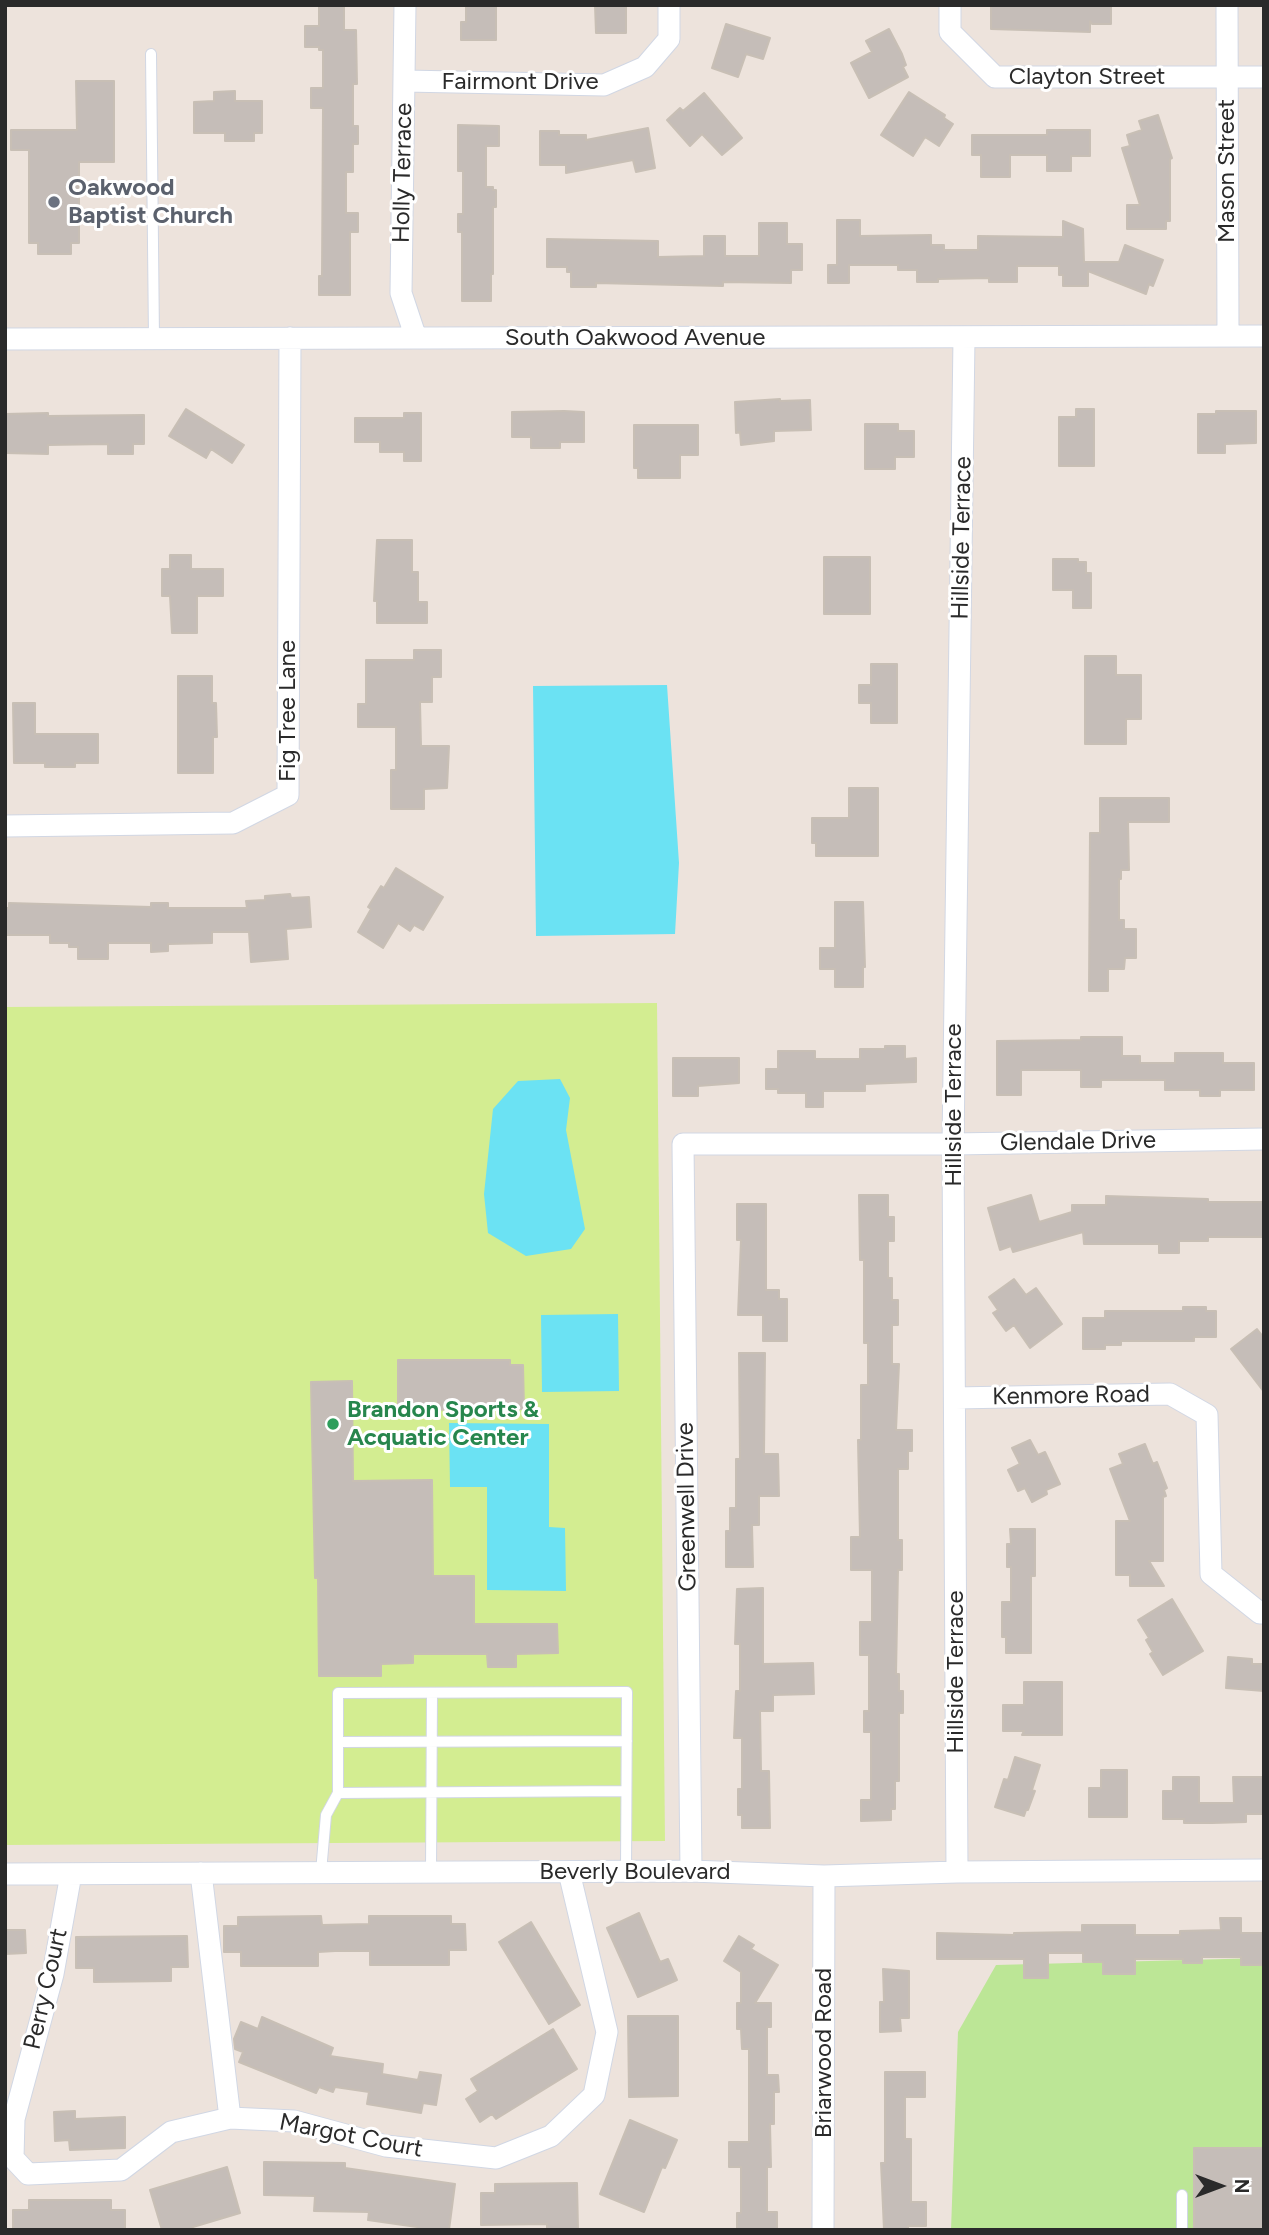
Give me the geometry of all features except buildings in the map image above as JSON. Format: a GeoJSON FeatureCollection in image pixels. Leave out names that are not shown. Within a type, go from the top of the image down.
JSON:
{"type":"FeatureCollection","features":[{"type":"Feature","properties":{"kind":"street","name":"Holly Terrace"},"geometry":{"type":"LineString","coordinates":[[405,5],[401,293],[416,338]]}},
{"type":"Feature","properties":{"kind":"street","name":"Fairmont Drive"},"geometry":{"type":"LineString","coordinates":[[405,81],[604,85],[645,67],[669,39],[669,5]]}},
{"type":"Feature","properties":{"kind":"street","name":"Clayton Street"},"geometry":{"type":"LineString","coordinates":[[950,5],[950,32],[995,77],[1264,77]]}},
{"type":"Feature","properties":{"kind":"street","name":"Mason Street"},"geometry":{"type":"LineString","coordinates":[[1227,5],[1228,336]]}},
{"type":"Feature","properties":{"kind":"street","name":"South Oakwood Avenue"},"geometry":{"type":"LineString","coordinates":[[5,339],[1264,336]]}},
{"type":"Feature","properties":{"kind":"street","name":"Fig Tree Lane"},"geometry":{"type":"LineString","coordinates":[[5,826],[233,822],[288,795],[290,338]]}},
{"type":"Feature","properties":{"kind":"street","name":"Hillside Terrace"},"geometry":{"type":"LineString","coordinates":[[957,1872],[953,1144],[964,338]]}},
{"type":"Feature","properties":{"kind":"street","name":"Glendale Drive"},"geometry":{"type":"LineString","coordinates":[[683,1144],[953,1144],[1264,1139]]}},
{"type":"Feature","properties":{"kind":"street","name":"Greenwell Drive"},"geometry":{"type":"LineString","coordinates":[[683,1144],[691,1871]]}},
{"type":"Feature","properties":{"kind":"street","name":"Kenmore Road"},"geometry":{"type":"LineString","coordinates":[[955,1398],[1170,1394],[1206,1415],[1211,1574],[1260,1614],[1264,1614]]}},
{"type":"Feature","properties":{"kind":"street","name":"Beverly Boulevard"},"geometry":{"type":"LineString","coordinates":[[5,1874],[691,1871],[824,1876],[957,1872],[1264,1870]]}},
{"type":"Feature","properties":{"kind":"street","name":"Margot Court"},"geometry":{"type":"LineString","coordinates":[[230,2118],[294,2121],[386,2146],[496,2158],[551,2136],[594,2095],[607,2032],[569,1871]]}},
{"type":"Feature","properties":{"kind":"street"},"geometry":{"type":"LineString","coordinates":[[201,1873],[230,2118]]}},
{"type":"Feature","properties":{"kind":"street","name":"Perry Court"},"geometry":{"type":"LineString","coordinates":[[71,1874],[53,1974],[14,2119],[13,2158],[28,2174],[121,2170],[171,2132],[230,2118]]}},
{"type":"Feature","properties":{"kind":"street","name":"Briarwood Road"},"geometry":{"type":"LineString","coordinates":[[823,2230],[824,1876]]}},
{"type":"Feature","properties":{"kind":"lane"},"geometry":{"type":"LineString","coordinates":[[151,54],[154,339]]}},
{"type":"Feature","properties":{"kind":"lane"},"geometry":{"type":"LineString","coordinates":[[321,1872],[326,1815],[338,1793],[338,1693],[627,1692],[626,1871]]}},
{"type":"Feature","properties":{"kind":"lane"},"geometry":{"type":"LineString","coordinates":[[431,1872],[432,1693]]}},
{"type":"Feature","properties":{"kind":"lane"},"geometry":{"type":"LineString","coordinates":[[338,1742],[627,1741]]}},
{"type":"Feature","properties":{"kind":"lane"},"geometry":{"type":"LineString","coordinates":[[338,1793],[626,1791]]}},
{"type":"Feature","properties":{"kind":"lane"},"geometry":{"type":"LineString","coordinates":[[1182,2195],[1182,2230]]}},
{"type":"Feature","properties":{"kind":"green space","name":"Brandon Sports & Acquatic Center"},"geometry":{"type":"Polygon","coordinates":[[[657,1003],[665,1841],[5,1845],[5,1007],[657,1003]]]}},
{"type":"Feature","properties":{"kind":"green space"},"geometry":{"type":"Polygon","coordinates":[[[1264,1958],[1264,2230],[951,2230],[958,2032],[996,1965],[1264,1958]]]}},
{"type":"Feature","properties":{"kind":"water"},"geometry":{"type":"Polygon","coordinates":[[[667,685],[679,863],[675,934],[536,936],[533,686],[667,685]]]}},
{"type":"Feature","properties":{"kind":"water"},"geometry":{"type":"Polygon","coordinates":[[[560,1079],[570,1098],[566,1130],[585,1229],[571,1249],[526,1256],[488,1233],[484,1194],[493,1109],[518,1081],[560,1079]]]}},
{"type":"Feature","properties":{"kind":"water"},"geometry":{"type":"Polygon","coordinates":[[[618,1314],[619,1391],[542,1392],[541,1315],[618,1314]]]}},
{"type":"Feature","properties":{"kind":"water"},"geometry":{"type":"Polygon","coordinates":[[[449,1423],[549,1424],[549,1527],[565,1528],[566,1591],[487,1590],[487,1487],[450,1487],[449,1423]]]}},
{"type":"Feature","properties":{"kind":"place","name":"Oakwood Baptist Church"},"geometry":{"type":"Point","coordinates":[54,202]}},
{"type":"Feature","properties":{"kind":"place","name":"Brandon Sports & Acquatic Center"},"geometry":{"type":"Point","coordinates":[333,1424]}}]}
